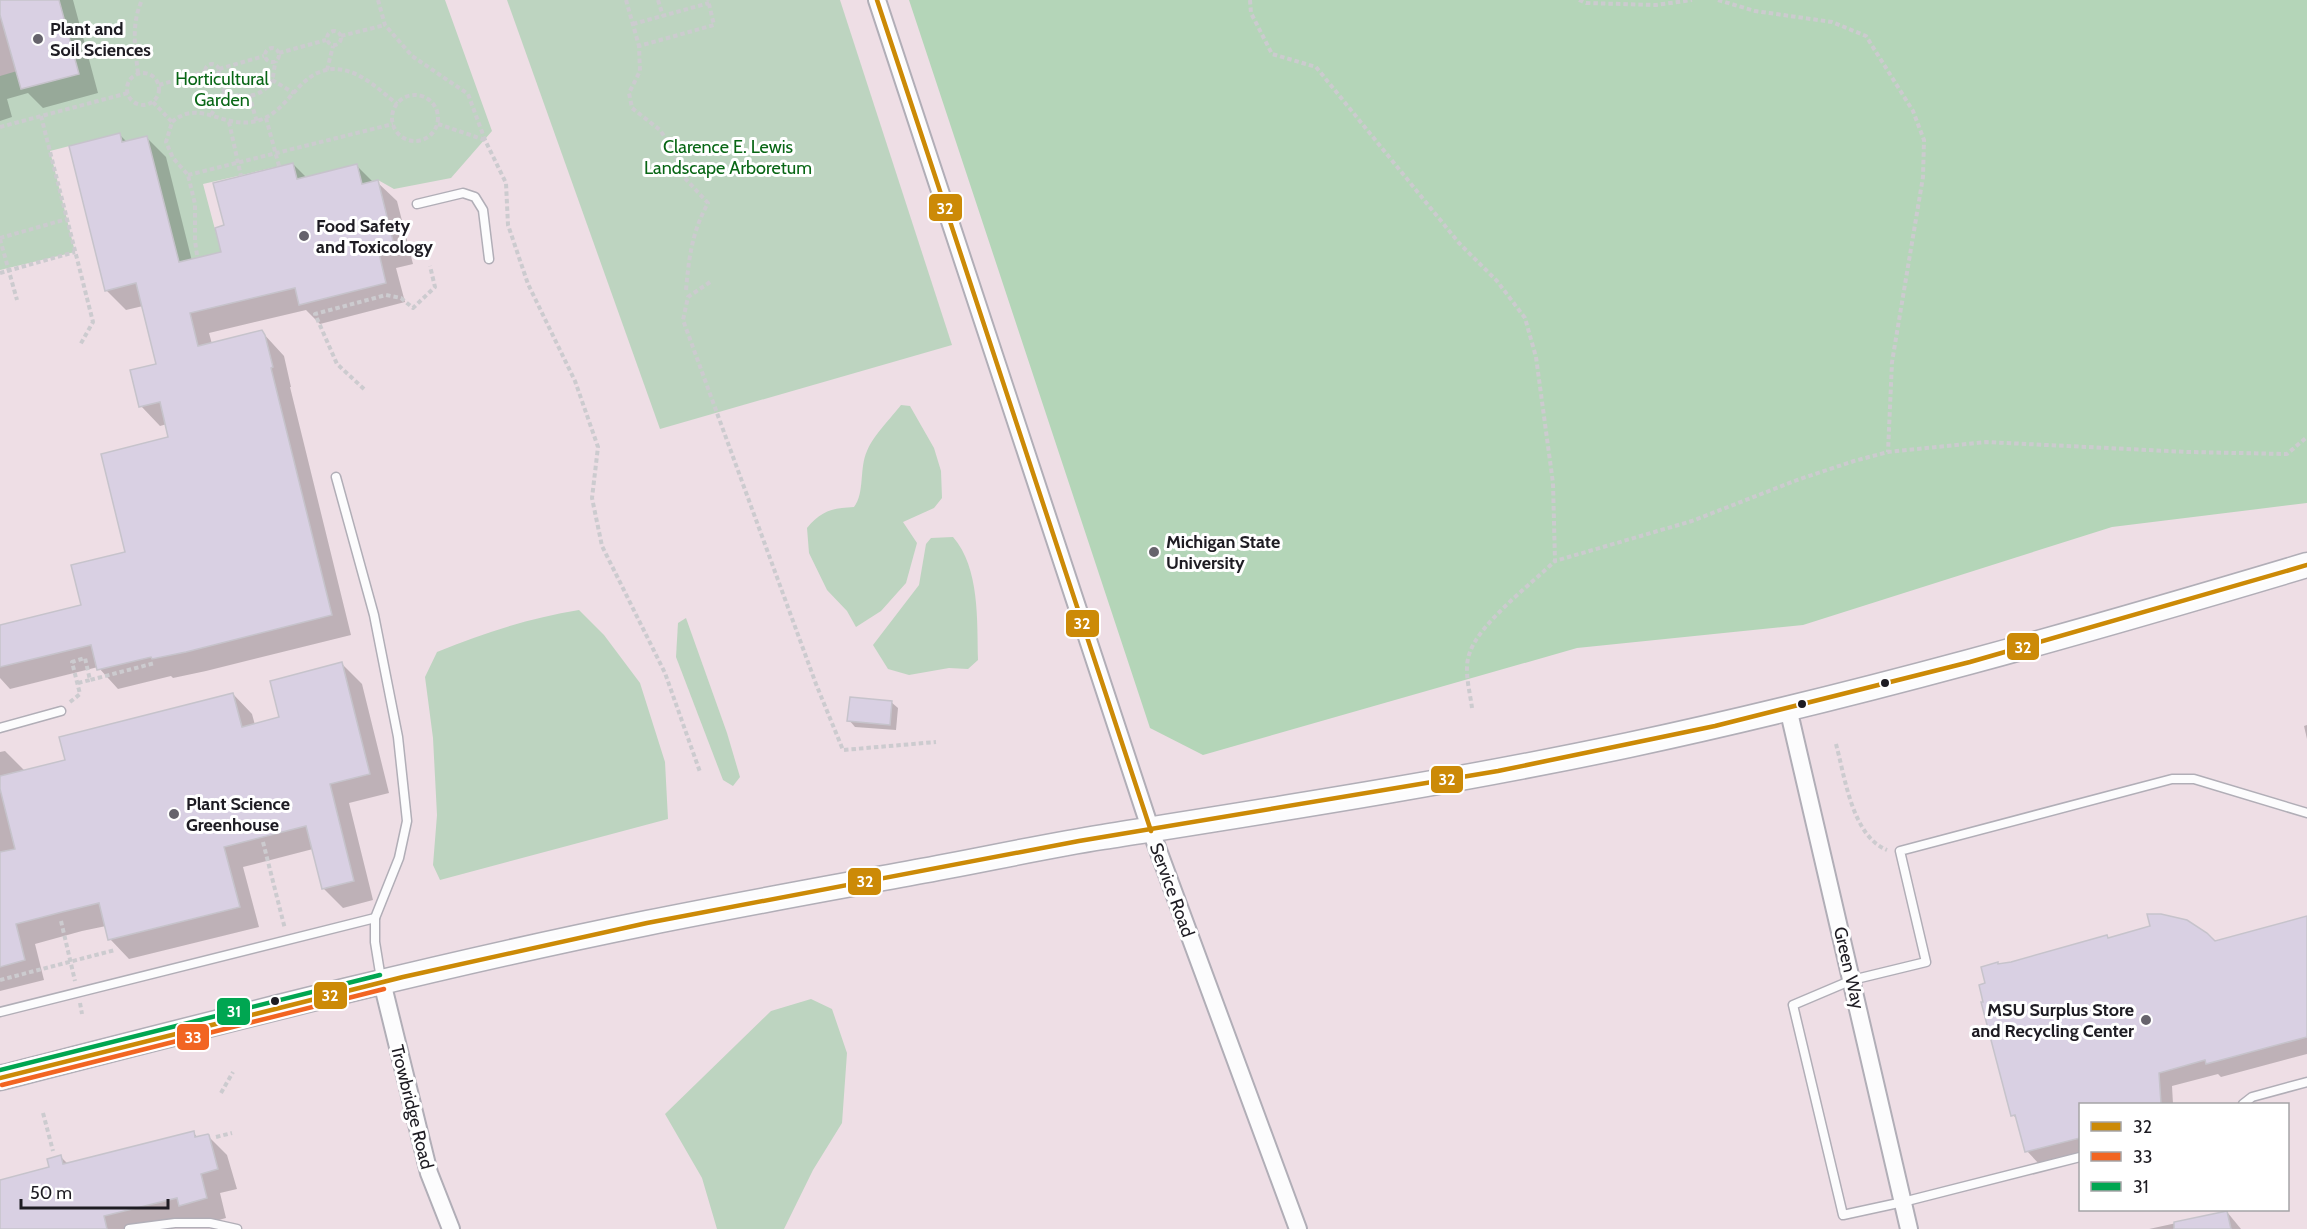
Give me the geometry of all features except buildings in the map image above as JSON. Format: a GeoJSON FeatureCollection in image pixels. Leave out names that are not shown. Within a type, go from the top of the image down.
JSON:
{"type":"FeatureCollection","features":[{"type":"Feature","properties":{"kind":"street","name":"Service Road"},"geometry":{"type":"LineString","coordinates":[[877,0],[1151,831],[1298,1229]]}},
{"type":"Feature","properties":{"kind":"street"},"geometry":{"type":"LineString","coordinates":[[0,1078],[461,963],[646,923],[1101,837],[1151,831],[1473,776],[1631,744],[1788,708],[2092,630],[2307,565]]}},
{"type":"Feature","properties":{"kind":"street","name":"Green Way"},"geometry":{"type":"LineString","coordinates":[[1788,708],[1909,1229]]}},
{"type":"Feature","properties":{"kind":"street","name":"Trowbridge Road"},"geometry":{"type":"LineString","coordinates":[[382,982],[429,1173],[452,1229]]}},
{"type":"Feature","properties":{"kind":"lane"},"geometry":{"type":"LineString","coordinates":[[417,204],[463,193],[475,197],[483,210],[489,259]]}},
{"type":"Feature","properties":{"kind":"lane"},"geometry":{"type":"LineString","coordinates":[[336,477],[374,615],[398,737],[407,821],[399,858],[375,918],[375,942],[382,982]]}},
{"type":"Feature","properties":{"kind":"lane"},"geometry":{"type":"LineString","coordinates":[[0,728],[61,711]]}},
{"type":"Feature","properties":{"kind":"lane"},"geometry":{"type":"LineString","coordinates":[[2079,1157],[1843,1215],[1793,1005],[1852,980],[1926,962],[1900,851],[2172,779],[2194,779],[2307,813]]}},
{"type":"Feature","properties":{"kind":"lane"},"geometry":{"type":"LineString","coordinates":[[0,1012],[375,918]]}},
{"type":"Feature","properties":{"kind":"lane"},"geometry":{"type":"LineString","coordinates":[[2244,1103],[2252,1097],[2307,1082]]}},
{"type":"Feature","properties":{"kind":"lane"},"geometry":{"type":"LineString","coordinates":[[129,1229],[175,1223],[210,1223],[237,1229]]}},
{"type":"Feature","properties":{"kind":"path"},"geometry":{"type":"LineString","coordinates":[[138,73],[134,44],[135,15],[142,0]]}},
{"type":"Feature","properties":{"kind":"path"},"geometry":{"type":"LineString","coordinates":[[378,0],[385,25],[412,56],[468,94],[485,140],[506,183],[508,225],[528,284],[575,381],[598,447],[592,498],[602,546],[665,672],[700,772]]}},
{"type":"Feature","properties":{"kind":"path"},"geometry":{"type":"LineString","coordinates":[[626,0],[639,46],[640,71],[629,93],[632,108],[660,130],[674,151],[683,176],[708,203],[697,223],[688,260],[686,290]]}},
{"type":"Feature","properties":{"kind":"path"},"geometry":{"type":"LineString","coordinates":[[658,0],[663,16]]}},
{"type":"Feature","properties":{"kind":"path"},"geometry":{"type":"LineString","coordinates":[[1250,0],[1251,13],[1272,54],[1316,67],[1451,234],[1497,281],[1525,318],[1536,357],[1553,483],[1555,561]]}},
{"type":"Feature","properties":{"kind":"path"},"geometry":{"type":"LineString","coordinates":[[1579,0],[1586,3],[1656,5],[1692,0]]}},
{"type":"Feature","properties":{"kind":"path"},"geometry":{"type":"LineString","coordinates":[[1718,0],[1755,11],[1832,22],[1866,36],[1913,111],[1924,140],[1923,177],[1892,362],[1888,452]]}},
{"type":"Feature","properties":{"kind":"path"},"geometry":{"type":"LineString","coordinates":[[633,24],[708,1],[714,25],[639,46]]}},
{"type":"Feature","properties":{"kind":"path"},"geometry":{"type":"LineString","coordinates":[[341,36],[385,25]]}},
{"type":"Feature","properties":{"kind":"path"},"geometry":{"type":"LineString","coordinates":[[326,40],[331,31],[336,31],[341,36]]}},
{"type":"Feature","properties":{"kind":"path"},"geometry":{"type":"LineString","coordinates":[[333,46],[339,44],[341,36]]}},
{"type":"Feature","properties":{"kind":"path"},"geometry":{"type":"LineString","coordinates":[[326,40],[333,46]]}},
{"type":"Feature","properties":{"kind":"path"},"geometry":{"type":"LineString","coordinates":[[279,53],[326,40]]}},
{"type":"Feature","properties":{"kind":"path"},"geometry":{"type":"LineString","coordinates":[[327,70],[333,46]]}},
{"type":"Feature","properties":{"kind":"path"},"geometry":{"type":"LineString","coordinates":[[264,56],[265,51],[269,48],[276,49],[279,53]]}},
{"type":"Feature","properties":{"kind":"path"},"geometry":{"type":"LineString","coordinates":[[204,72],[225,92],[241,96],[249,95],[266,87],[272,80],[279,53]]}},
{"type":"Feature","properties":{"kind":"path"},"geometry":{"type":"LineString","coordinates":[[264,56],[268,61],[276,61]]}},
{"type":"Feature","properties":{"kind":"path"},"geometry":{"type":"LineString","coordinates":[[219,69],[264,56]]}},
{"type":"Feature","properties":{"kind":"path"},"geometry":{"type":"LineString","coordinates":[[204,72],[206,66],[211,63],[219,69]]}},
{"type":"Feature","properties":{"kind":"path"},"geometry":{"type":"LineString","coordinates":[[212,78],[218,75],[219,69]]}},
{"type":"Feature","properties":{"kind":"path"},"geometry":{"type":"LineString","coordinates":[[197,255],[195,204],[188,175],[173,158],[166,142],[172,122],[178,117],[194,112],[229,122],[256,122],[266,118],[287,103],[310,77],[327,70],[337,69],[355,73],[397,104]]}},
{"type":"Feature","properties":{"kind":"path"},"geometry":{"type":"LineString","coordinates":[[159,85],[204,72]]}},
{"type":"Feature","properties":{"kind":"path"},"geometry":{"type":"LineString","coordinates":[[138,73],[151,74],[159,85],[159,94],[148,105],[132,100],[128,93],[129,80],[138,73]]}},
{"type":"Feature","properties":{"kind":"path"},"geometry":{"type":"LineString","coordinates":[[272,80],[294,93]]}},
{"type":"Feature","properties":{"kind":"path"},"geometry":{"type":"LineString","coordinates":[[211,116],[225,92]]}},
{"type":"Feature","properties":{"kind":"path"},"geometry":{"type":"LineString","coordinates":[[0,127],[128,93]]}},
{"type":"Feature","properties":{"kind":"path"},"geometry":{"type":"LineString","coordinates":[[249,95],[256,122]]}},
{"type":"Feature","properties":{"kind":"path"},"geometry":{"type":"LineString","coordinates":[[412,95],[427,97],[437,109],[438,124],[429,136],[416,141],[404,138],[398,134],[393,124],[392,115],[397,104],[405,97],[412,95]]}},
{"type":"Feature","properties":{"kind":"path"},"geometry":{"type":"LineString","coordinates":[[153,102],[172,122]]}},
{"type":"Feature","properties":{"kind":"path"},"geometry":{"type":"LineString","coordinates":[[41,116],[93,322],[80,345]]}},
{"type":"Feature","properties":{"kind":"path"},"geometry":{"type":"LineString","coordinates":[[266,118],[279,166]]}},
{"type":"Feature","properties":{"kind":"path"},"geometry":{"type":"LineString","coordinates":[[229,122],[242,176]]}},
{"type":"Feature","properties":{"kind":"path"},"geometry":{"type":"LineString","coordinates":[[188,175],[393,124]]}},
{"type":"Feature","properties":{"kind":"path"},"geometry":{"type":"LineString","coordinates":[[438,124],[485,140]]}},
{"type":"Feature","properties":{"kind":"path"},"geometry":{"type":"LineString","coordinates":[[17,300],[0,238],[67,219]]}},
{"type":"Feature","properties":{"kind":"path"},"geometry":{"type":"LineString","coordinates":[[0,273],[75,252]]}},
{"type":"Feature","properties":{"kind":"path"},"geometry":{"type":"LineString","coordinates":[[364,389],[337,364],[315,314],[387,295],[400,298],[413,308],[435,287],[430,266]]}},
{"type":"Feature","properties":{"kind":"path"},"geometry":{"type":"LineString","coordinates":[[710,282],[688,297],[683,320],[816,684],[843,750],[936,742]]}},
{"type":"Feature","properties":{"kind":"path"},"geometry":{"type":"LineString","coordinates":[[1472,708],[1467,675],[1469,653],[1482,630],[1555,561],[1692,521],[1797,480],[1854,461],[1888,452],[1986,442],[2188,452],[2288,454],[2307,437]]}},
{"type":"Feature","properties":{"kind":"path"},"geometry":{"type":"LineString","coordinates":[[61,711],[80,694],[72,662],[85,658],[90,680]]}},
{"type":"Feature","properties":{"kind":"path"},"geometry":{"type":"LineString","coordinates":[[78,683],[155,663]]}},
{"type":"Feature","properties":{"kind":"path"},"geometry":{"type":"LineString","coordinates":[[1836,744],[1857,818],[1865,832],[1885,849],[1900,851]]}},
{"type":"Feature","properties":{"kind":"path"},"geometry":{"type":"LineString","coordinates":[[263,842],[288,939]]}},
{"type":"Feature","properties":{"kind":"path"},"geometry":{"type":"LineString","coordinates":[[61,921],[82,1014]]}},
{"type":"Feature","properties":{"kind":"path"},"geometry":{"type":"LineString","coordinates":[[0,980],[115,950]]}},
{"type":"Feature","properties":{"kind":"path"},"geometry":{"type":"LineString","coordinates":[[221,1093],[233,1072]]}},
{"type":"Feature","properties":{"kind":"path"},"geometry":{"type":"LineString","coordinates":[[43,1113],[53,1151]]}},
{"type":"Feature","properties":{"kind":"path"},"geometry":{"type":"LineString","coordinates":[[216,1137],[232,1133]]}},
{"type":"Feature","properties":{"kind":"shaded area","name":"Michigan State University"},"geometry":{"type":"Polygon","coordinates":[[[0,0],[2307,0],[2307,1229],[0,1229],[0,0]]]}},
{"type":"Feature","properties":{"kind":"green space","name":"Horticultural Garden"},"geometry":{"type":"Polygon","coordinates":[[[59,0],[445,0],[492,131],[451,178],[394,189],[378,180],[362,184],[357,164],[297,179],[293,163],[203,184],[221,252],[179,262],[147,136],[122,142],[120,133],[50,151],[75,252],[0,270],[0,76],[17,71],[22,89],[79,74],[59,0]]]}},
{"type":"Feature","properties":{"kind":"green space","name":"Clarence E. Lewis Landscape Arboretum"},"geometry":{"type":"Polygon","coordinates":[[[507,0],[840,0],[952,345],[660,429],[507,0]]]}},
{"type":"Feature","properties":{"kind":"green space"},"geometry":{"type":"Polygon","coordinates":[[[909,0],[2307,0],[2307,503],[2112,527],[1803,625],[1577,648],[1203,755],[1150,728],[909,0]]]}},
{"type":"Feature","properties":{"kind":"green space"},"geometry":{"type":"Polygon","coordinates":[[[901,405],[910,406],[934,448],[941,471],[942,498],[934,508],[903,522],[917,543],[906,583],[881,611],[856,627],[847,611],[827,590],[809,553],[807,528],[817,518],[828,512],[839,508],[854,507],[860,495],[867,451],[878,433],[901,405]]]}},
{"type":"Feature","properties":{"kind":"green space"},"geometry":{"type":"Polygon","coordinates":[[[953,537],[962,550],[973,579],[977,612],[978,660],[968,669],[949,668],[909,675],[888,669],[873,645],[919,585],[926,544],[931,538],[953,537]]]}},
{"type":"Feature","properties":{"kind":"green space"},"geometry":{"type":"Polygon","coordinates":[[[579,610],[604,635],[640,683],[665,762],[668,819],[440,880],[433,865],[437,815],[433,738],[425,677],[437,652],[507,627],[579,610]]]}},
{"type":"Feature","properties":{"kind":"green space"},"geometry":{"type":"Polygon","coordinates":[[[686,618],[727,733],[740,777],[733,786],[723,780],[676,657],[678,623],[686,618]]]}},
{"type":"Feature","properties":{"kind":"green space"},"geometry":{"type":"Polygon","coordinates":[[[811,999],[832,1009],[847,1053],[842,1123],[813,1170],[784,1229],[717,1229],[702,1178],[665,1114],[771,1011],[811,999]]]}},
{"type":"Feature","properties":{"kind":"transit line","name":"32"},"geometry":{"type":"LineString","coordinates":[[877,0],[1151,831]]}},
{"type":"Feature","properties":{"kind":"transit line","name":"32"},"geometry":{"type":"LineString","coordinates":[[0,1078],[403,977],[647,923],[1079,841],[1498,771],[1715,726],[1970,662],[2307,565]]}},
{"type":"Feature","properties":{"kind":"transit line","name":"31"},"geometry":{"type":"LineString","coordinates":[[0,1070],[380,975]]}},
{"type":"Feature","properties":{"kind":"transit line","name":"33"},"geometry":{"type":"LineString","coordinates":[[2,1085],[384,989]]}},
{"type":"Feature","properties":{"kind":"place","name":"Plant and Soil Sciences"},"geometry":{"type":"Point","coordinates":[38,39]}},
{"type":"Feature","properties":{"kind":"place","name":"Food Safety and Toxicology"},"geometry":{"type":"Point","coordinates":[304,236]}},
{"type":"Feature","properties":{"kind":"place","name":"Michigan State University"},"geometry":{"type":"Point","coordinates":[1154,552]}},
{"type":"Feature","properties":{"kind":"place","name":"Plant Science Greenhouse"},"geometry":{"type":"Point","coordinates":[174,814]}},
{"type":"Feature","properties":{"kind":"place","name":"MSU Surplus Store and Recycling Center"},"geometry":{"type":"Point","coordinates":[2146,1020]}}]}
